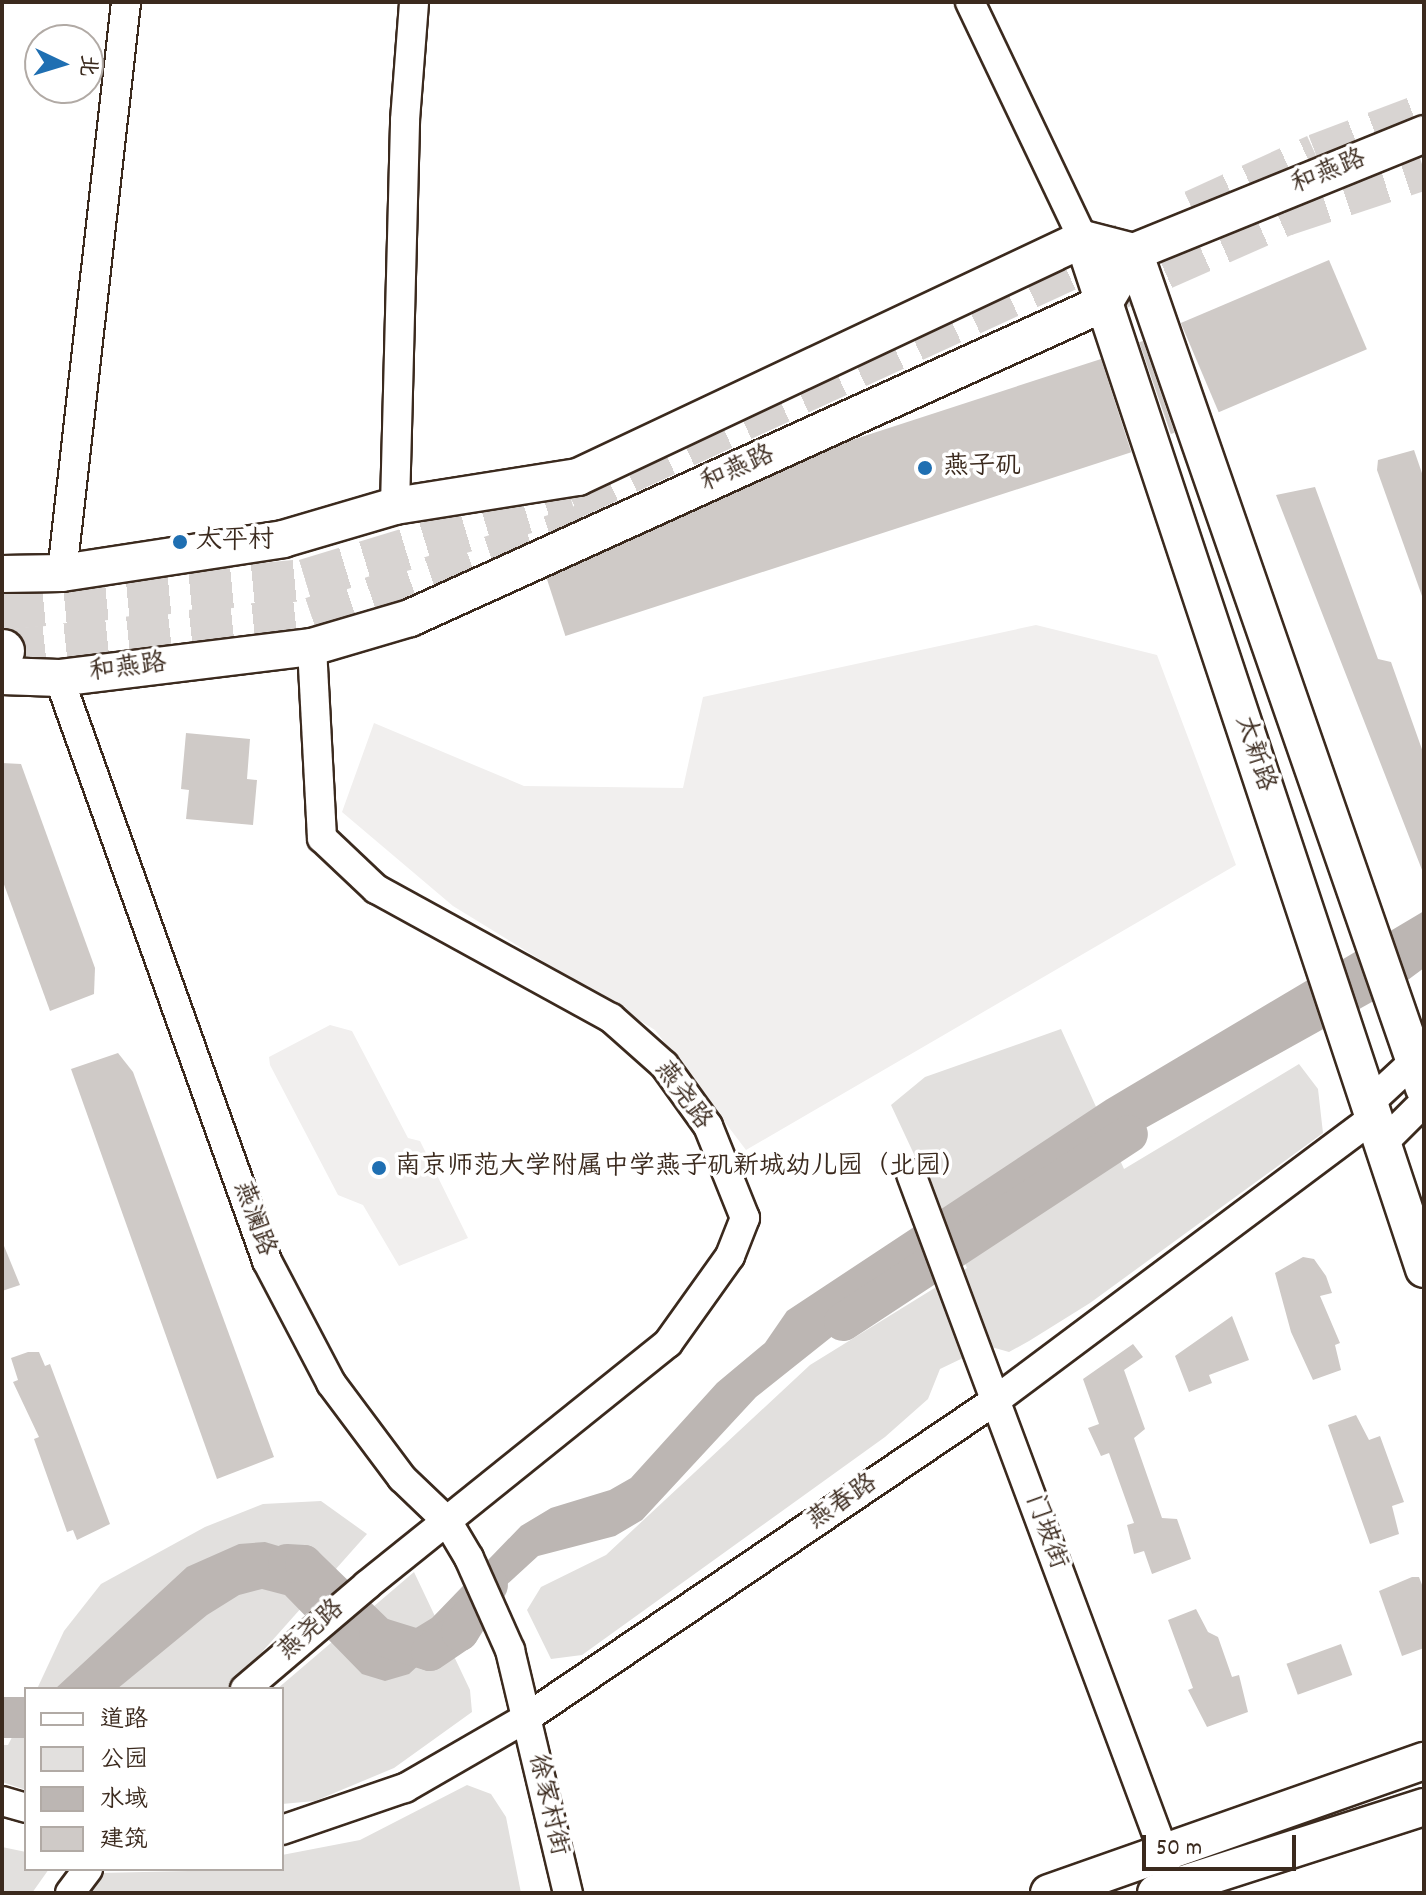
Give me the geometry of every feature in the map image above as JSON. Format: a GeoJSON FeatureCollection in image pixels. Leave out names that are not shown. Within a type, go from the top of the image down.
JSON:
{"type":"FeatureCollection","features":[{"type":"Feature","properties":{"kind":"main road","name":"和燕路"},"geometry":{"type":"LineString","coordinates":[[1134,252],[1424,134]]}},
{"type":"Feature","properties":{"kind":"main road"},"geometry":{"type":"LineString","coordinates":[[2,574],[62,573],[283,539],[395,506],[578,477],[1083,239],[1134,252],[1104,303]]}},
{"type":"Feature","properties":{"kind":"main road","name":"太新路"},"geometry":{"type":"LineString","coordinates":[[1083,239],[1352,1049],[1373,1123],[1424,1269]]}},
{"type":"Feature","properties":{"kind":"main road","name":"太新路"},"geometry":{"type":"LineString","coordinates":[[1134,252],[1372,940],[1417,1057]]}},
{"type":"Feature","properties":{"kind":"main road","name":"和燕路"},"geometry":{"type":"LineString","coordinates":[[2,676],[59,678],[312,647],[410,618],[1104,303]]}},
{"type":"Feature","properties":{"kind":"main road"},"geometry":{"type":"LineString","coordinates":[[1049,1893],[1424,1761]]}},
{"type":"Feature","properties":{"kind":"main road"},"geometry":{"type":"LineString","coordinates":[[1165,1892],[1424,1807]]}},
{"type":"Feature","properties":{"kind":"street"},"geometry":{"type":"LineString","coordinates":[[62,573],[126,2]]}},
{"type":"Feature","properties":{"kind":"street"},"geometry":{"type":"LineString","coordinates":[[395,506],[405,120],[414,2]]}},
{"type":"Feature","properties":{"kind":"street"},"geometry":{"type":"LineString","coordinates":[[970,2],[1083,239]]}},
{"type":"Feature","properties":{"kind":"street","name":"燕尧路"},"geometry":{"type":"LineString","coordinates":[[247,1687],[367,1585],[668,1343],[730,1256],[745,1218],[708,1126],[664,1065],[622,1027],[376,889],[322,838],[312,647]]}},
{"type":"Feature","properties":{"kind":"street","name":"燕澜路"},"geometry":{"type":"LineString","coordinates":[[59,678],[267,1261],[331,1383],[402,1478],[447,1521],[469,1558],[510,1650],[526,1718]]}},
{"type":"Feature","properties":{"kind":"street","name":"燕春路"},"geometry":{"type":"LineString","coordinates":[[1373,1123],[1417,1057]]}},
{"type":"Feature","properties":{"kind":"street","name":"燕春路"},"geometry":{"type":"LineString","coordinates":[[284,1829],[405,1788],[526,1718],[996,1400],[1373,1123],[1424,1102]]}},
{"type":"Feature","properties":{"kind":"street","name":"门坡街"},"geometry":{"type":"LineString","coordinates":[[911,1174],[1164,1853],[1165,1892]]}},
{"type":"Feature","properties":{"kind":"street","name":"徐家村街"},"geometry":{"type":"LineString","coordinates":[[526,1718],[568,1893]]}},
{"type":"Feature","properties":{"kind":"street"},"geometry":{"type":"LineString","coordinates":[[2,1801],[24,1807]]}},
{"type":"Feature","properties":{"kind":"street"},"geometry":{"type":"LineString","coordinates":[[70,1893],[86,1871]]}},
{"type":"Feature","properties":{"kind":"shaded area"},"geometry":{"type":"Polygon","coordinates":[[[1036,625],[1157,655],[1236,865],[746,1150],[655,1030],[453,906],[342,812],[374,723],[524,786],[683,788],[703,697],[1036,625]]]}},
{"type":"Feature","properties":{"kind":"shaded area","name":"南京师范大学附属中学燕子矶新城幼儿园（北园）"},"geometry":{"type":"Polygon","coordinates":[[[330,1025],[352,1031],[408,1138],[420,1141],[468,1238],[399,1266],[363,1205],[338,1195],[270,1065],[269,1057],[330,1025]]]}},
{"type":"Feature","properties":{"kind":"green space"},"geometry":{"type":"Polygon","coordinates":[[[1061,1029],[1124,1169],[1299,1064],[1318,1089],[1323,1133],[1090,1303],[1029,1341],[1009,1352],[988,1346],[940,1369],[928,1399],[885,1437],[582,1655],[551,1659],[527,1610],[541,1587],[606,1555],[810,1365],[967,1268],[891,1105],[925,1077],[1061,1029]]]}},
{"type":"Feature","properties":{"kind":"green space"},"geometry":{"type":"Polygon","coordinates":[[[321,1501],[367,1534],[231,1687],[38,1687],[64,1631],[101,1584],[205,1527],[263,1504],[321,1501]]]}},
{"type":"Feature","properties":{"kind":"green space"},"geometry":{"type":"Polygon","coordinates":[[[414,1572],[470,1690],[472,1712],[394,1768],[315,1801],[284,1804],[284,1687],[279,1687],[414,1572]]]}},
{"type":"Feature","properties":{"kind":"green space"},"geometry":{"type":"Polygon","coordinates":[[[24,1714],[24,1789],[2,1782],[2,1745],[8,1745],[24,1714]]]}},
{"type":"Feature","properties":{"kind":"green space"},"geometry":{"type":"Polygon","coordinates":[[[467,1785],[491,1794],[506,1817],[521,1893],[85,1893],[99,1873],[284,1871],[284,1855],[360,1840],[467,1785]]]}},
{"type":"Feature","properties":{"kind":"green space"},"geometry":{"type":"Polygon","coordinates":[[[2,1847],[24,1852],[24,1871],[48,1871],[32,1893],[2,1893],[2,1847]]]}},
{"type":"Feature","properties":{"kind":"water"},"geometry":{"type":"Polygon","coordinates":[[[1424,911],[1424,968],[1397,988],[1070,1170],[893,1288],[756,1397],[642,1520],[615,1536],[538,1556],[409,1674],[385,1681],[362,1674],[285,1595],[262,1589],[239,1595],[207,1615],[119,1687],[57,1687],[187,1567],[239,1544],[265,1542],[292,1550],[361,1626],[390,1632],[414,1629],[432,1618],[521,1526],[551,1508],[610,1490],[631,1478],[717,1383],[765,1343],[787,1311],[1106,1100],[1424,911]]]}},
{"type":"Feature","properties":{"kind":"water"},"geometry":{"type":"Polygon","coordinates":[[[2,1697],[24,1697],[24,1738],[2,1738],[2,1697]]]}},
{"type":"Feature","properties":{"kind":"building"},"geometry":{"type":"Polygon","coordinates":[[[1329,260],[1367,349],[1219,412],[1181,323],[1329,260]]]}},
{"type":"Feature","properties":{"kind":"building"},"geometry":{"type":"Polygon","coordinates":[[[1143,341],[1175,433],[1171,434],[1139,342],[1143,341]]]}},
{"type":"Feature","properties":{"kind":"building"},"geometry":{"type":"Polygon","coordinates":[[[1101,359],[1131,452],[565,636],[535,543],[1101,359]]]}},
{"type":"Feature","properties":{"kind":"building"},"geometry":{"type":"Polygon","coordinates":[[[1414,450],[1424,479],[1422,596],[1377,470],[1378,460],[1414,450]]]}},
{"type":"Feature","properties":{"kind":"building"},"geometry":{"type":"Polygon","coordinates":[[[1315,487],[1378,659],[1391,662],[1424,755],[1424,875],[1276,495],[1315,487]]]}},
{"type":"Feature","properties":{"kind":"building"},"geometry":{"type":"Polygon","coordinates":[[[186,733],[250,739],[247,779],[257,780],[253,825],[186,819],[189,790],[181,789],[186,733]]]}},
{"type":"Feature","properties":{"kind":"building"},"geometry":{"type":"Polygon","coordinates":[[[2,763],[21,764],[95,968],[94,994],[50,1011],[2,879],[2,763]]]}},
{"type":"Feature","properties":{"kind":"building"},"geometry":{"type":"Polygon","coordinates":[[[118,1053],[133,1072],[274,1457],[217,1479],[71,1069],[118,1053]]]}},
{"type":"Feature","properties":{"kind":"building"},"geometry":{"type":"Polygon","coordinates":[[[2,1241],[20,1285],[2,1291],[2,1241]]]}},
{"type":"Feature","properties":{"kind":"building"},"geometry":{"type":"Polygon","coordinates":[[[1303,1257],[1314,1259],[1326,1276],[1332,1293],[1320,1296],[1340,1343],[1335,1345],[1341,1370],[1313,1380],[1291,1332],[1275,1273],[1303,1257]]]}},
{"type":"Feature","properties":{"kind":"building"},"geometry":{"type":"Polygon","coordinates":[[[1232,1316],[1249,1360],[1209,1375],[1212,1383],[1189,1392],[1175,1356],[1232,1316]]]}},
{"type":"Feature","properties":{"kind":"building"},"geometry":{"type":"Polygon","coordinates":[[[1133,1344],[1143,1357],[1124,1370],[1145,1429],[1134,1438],[1162,1518],[1177,1519],[1191,1559],[1152,1574],[1144,1551],[1134,1554],[1127,1525],[1134,1523],[1109,1453],[1101,1456],[1088,1428],[1099,1424],[1083,1379],[1133,1344]]]}},
{"type":"Feature","properties":{"kind":"building"},"geometry":{"type":"Polygon","coordinates":[[[39,1352],[45,1366],[50,1364],[110,1524],[77,1540],[73,1530],[67,1532],[34,1439],[39,1437],[13,1382],[18,1380],[11,1358],[39,1352]]]}},
{"type":"Feature","properties":{"kind":"building"},"geometry":{"type":"Polygon","coordinates":[[[1356,1415],[1369,1440],[1380,1436],[1404,1502],[1392,1506],[1399,1534],[1370,1544],[1328,1425],[1356,1415]]]}},
{"type":"Feature","properties":{"kind":"building"},"geometry":{"type":"Polygon","coordinates":[[[1419,1577],[1424,1590],[1424,1648],[1402,1656],[1379,1591],[1419,1577]]]}},
{"type":"Feature","properties":{"kind":"building"},"geometry":{"type":"Polygon","coordinates":[[[1196,1609],[1208,1632],[1218,1637],[1232,1677],[1239,1675],[1248,1712],[1207,1727],[1188,1690],[1193,1688],[1168,1620],[1196,1609]]]}},
{"type":"Feature","properties":{"kind":"building"},"geometry":{"type":"Polygon","coordinates":[[[1341,1644],[1352,1675],[1298,1695],[1286,1664],[1341,1644]]]}},
{"type":"Feature","properties":{"kind":"waterway"},"geometry":{"type":"LineString","coordinates":[[843,1322],[1129,1134]]}},
{"type":"Feature","properties":{"kind":"waterway"},"geometry":{"type":"LineString","coordinates":[[287,1563],[304,1564],[378,1636],[430,1652],[460,1632],[489,1585]]}},
{"type":"Feature","properties":{"kind":"tunnel"},"geometry":{"type":"LineString","coordinates":[[1193,211],[1316,155],[1424,114]]}},
{"type":"Feature","properties":{"kind":"tunnel"},"geometry":{"type":"LineString","coordinates":[[1106,294],[1285,215],[1424,169]]}},
{"type":"Feature","properties":{"kind":"tunnel"},"geometry":{"type":"LineString","coordinates":[[2,609],[305,580],[571,499],[1126,243]]}},
{"type":"Feature","properties":{"kind":"tunnel"},"geometry":{"type":"LineString","coordinates":[[3,651],[312,618],[584,525]]}},
{"type":"Feature","properties":{"kind":"place","name":"燕子矶"},"geometry":{"type":"Point","coordinates":[925,468]}},
{"type":"Feature","properties":{"kind":"place","name":"太平村"},"geometry":{"type":"Point","coordinates":[180,542]}},
{"type":"Feature","properties":{"kind":"place","name":"南京师范大学附属中学燕子矶新城幼儿园（北园）"},"geometry":{"type":"Point","coordinates":[379,1168]}}]}
